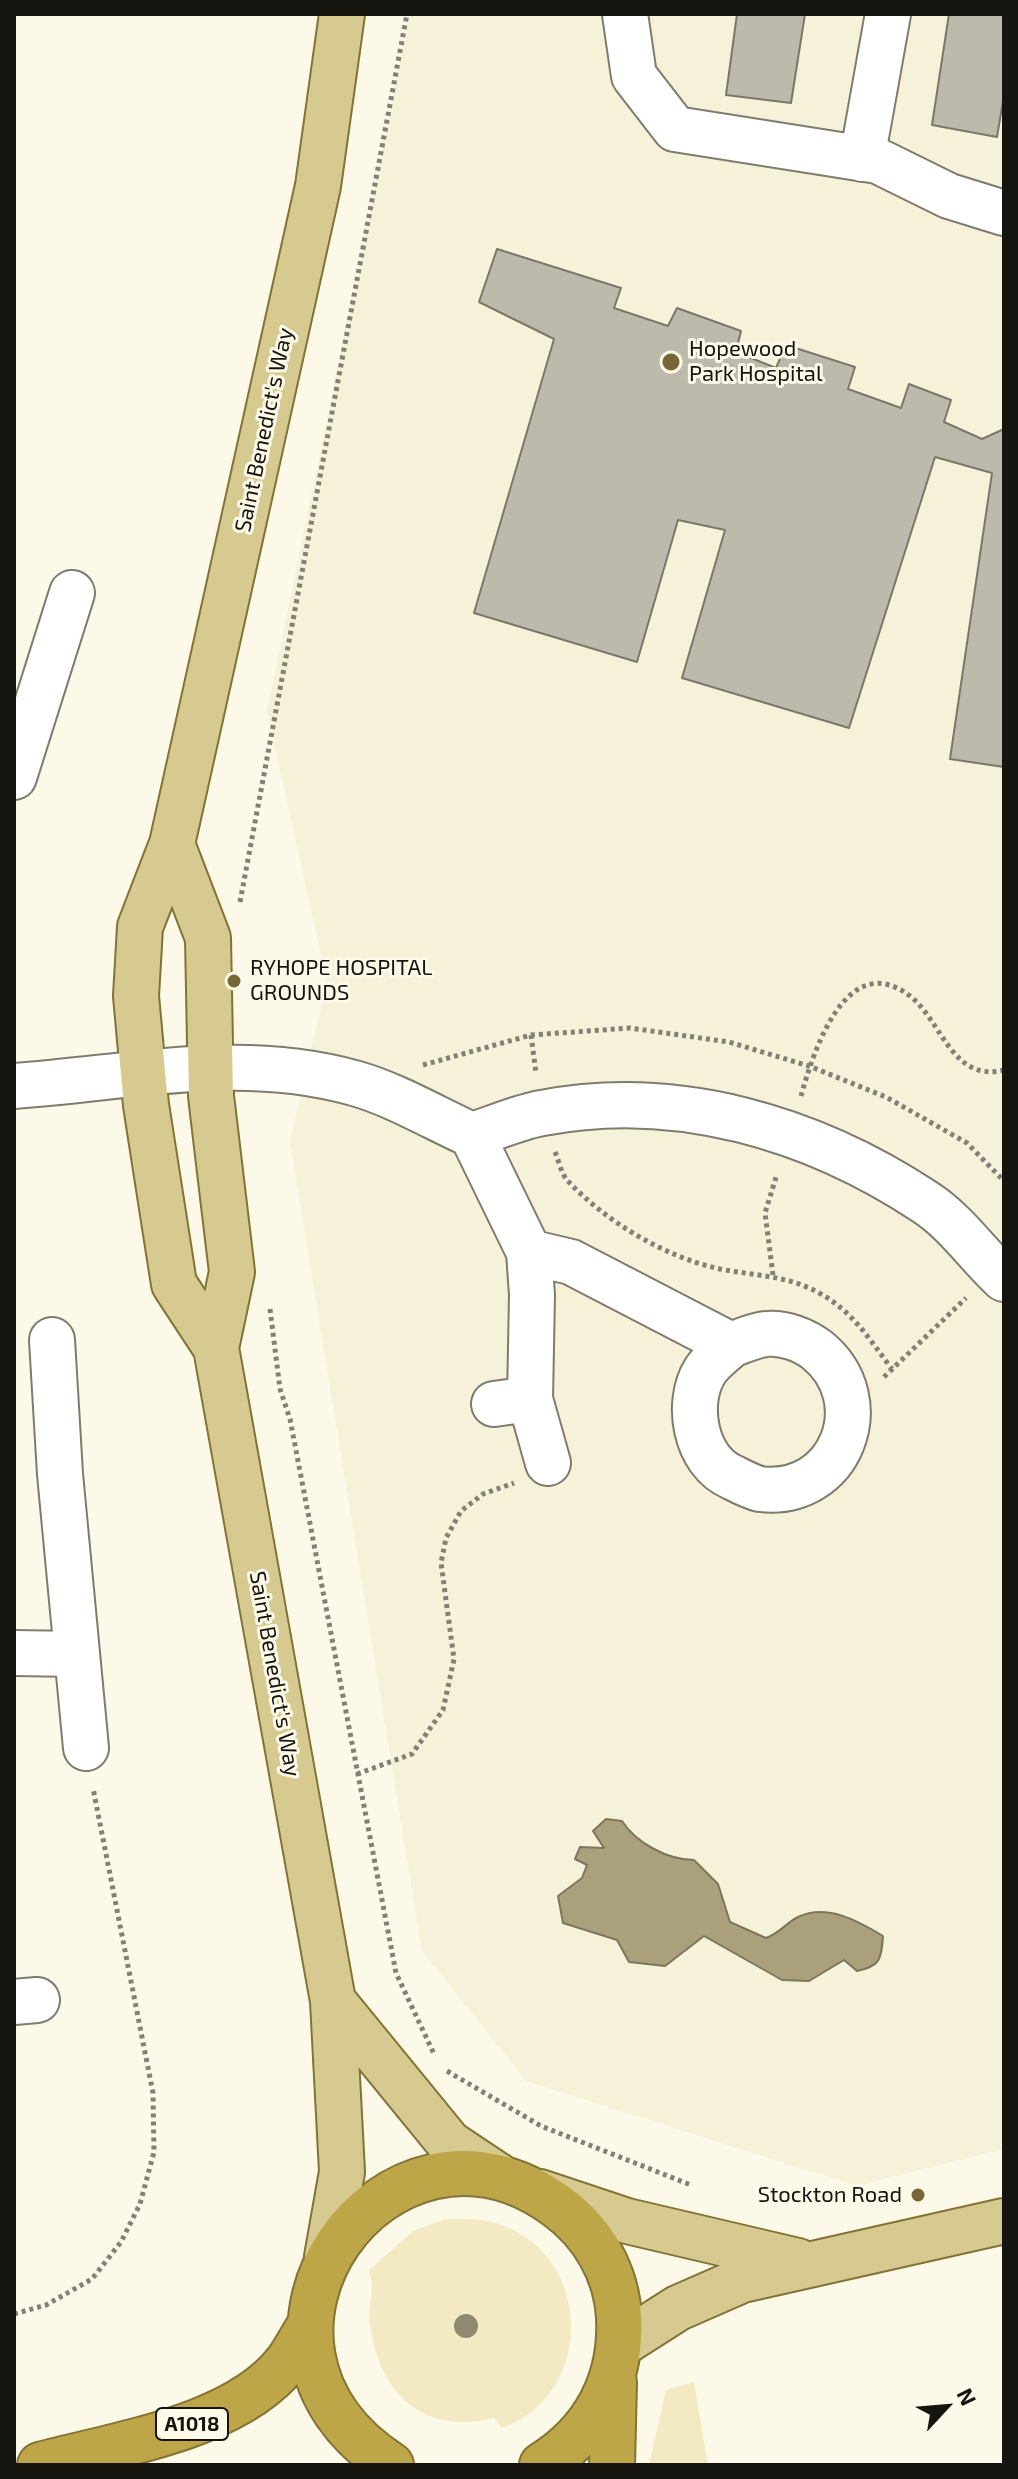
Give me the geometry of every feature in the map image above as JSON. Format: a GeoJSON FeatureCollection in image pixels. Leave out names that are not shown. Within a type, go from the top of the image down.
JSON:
{"type":"FeatureCollection","features":[{"type":"Feature","properties":{"kind":"highway"},"geometry":{"type":"LineString","coordinates":[[391,2465],[362,2446],[333,2412],[315,2370],[310,2325],[314,2290],[327,2257],[358,2216],[400,2188],[449,2174],[519,2184],[576,2219],[602,2256],[618,2299],[612,2465]]}},
{"type":"Feature","properties":{"kind":"highway","name":"A1018"},"geometry":{"type":"LineString","coordinates":[[40,2465],[199,2422],[264,2383],[285,2364],[310,2325]]}},
{"type":"Feature","properties":{"kind":"highway"},"geometry":{"type":"LineString","coordinates":[[542,2465],[575,2441],[599,2411],[617,2360]]}},
{"type":"Feature","properties":{"kind":"main road","name":"Saint Benedict's Way"},"geometry":{"type":"LineString","coordinates":[[216,1348],[174,1284],[153,1163],[136,996],[140,927],[172,844],[318,186],[342,14]]}},
{"type":"Feature","properties":{"kind":"main road","name":"Saint Benedict's Way"},"geometry":{"type":"LineString","coordinates":[[172,844],[208,938],[210,1066],[232,1272],[216,1348],[333,2001],[342,2172],[327,2257]]}},
{"type":"Feature","properties":{"kind":"main road","name":"Saint Benedict's Way"},"geometry":{"type":"LineString","coordinates":[[333,2001],[449,2143],[519,2184]]}},
{"type":"Feature","properties":{"kind":"main road"},"geometry":{"type":"LineString","coordinates":[[519,2184],[668,2232],[808,2263]]}},
{"type":"Feature","properties":{"kind":"main road"},"geometry":{"type":"LineString","coordinates":[[617,2360],[678,2308],[742,2280],[1004,2221]]}},
{"type":"Feature","properties":{"kind":"street"},"geometry":{"type":"LineString","coordinates":[[625,14],[634,76],[675,129],[878,161],[949,196],[1004,213]]}},
{"type":"Feature","properties":{"kind":"street"},"geometry":{"type":"LineString","coordinates":[[862,159],[888,14]]}},
{"type":"Feature","properties":{"kind":"street"},"geometry":{"type":"LineString","coordinates":[[14,773],[72,593]]}},
{"type":"Feature","properties":{"kind":"street"},"geometry":{"type":"LineString","coordinates":[[14,1086],[210,1066],[263,1066],[356,1083],[472,1135],[529,1252],[532,1295],[512,1402],[534,1472]]}},
{"type":"Feature","properties":{"kind":"street"},"geometry":{"type":"LineString","coordinates":[[472,1135],[541,1113],[616,1105],[739,1117],[790,1131],[854,1160],[927,1203],[969,1241],[999,1274]]}},
{"type":"Feature","properties":{"kind":"street"},"geometry":{"type":"LineString","coordinates":[[529,1252],[571,1262],[731,1345]]}},
{"type":"Feature","properties":{"kind":"street"},"geometry":{"type":"LineString","coordinates":[[767,1333],[804,1340],[833,1363],[849,1397],[847,1435],[828,1467],[796,1486],[758,1489],[724,1473],[701,1444],[694,1407],[705,1371],[731,1345],[767,1333]]}},
{"type":"Feature","properties":{"kind":"street"},"geometry":{"type":"LineString","coordinates":[[52,1340],[60,1474],[86,1748]]}},
{"type":"Feature","properties":{"kind":"street"},"geometry":{"type":"LineString","coordinates":[[14,1653],[77,1654]]}},
{"type":"Feature","properties":{"kind":"path"},"geometry":{"type":"LineString","coordinates":[[240,904],[407,14]]}},
{"type":"Feature","properties":{"kind":"path"},"geometry":{"type":"LineString","coordinates":[[773,1275],[765,1213],[809,1066],[832,1015],[850,993],[893,987],[911,997],[954,1056],[970,1067],[990,1074],[1004,1070]]}},
{"type":"Feature","properties":{"kind":"path"},"geometry":{"type":"LineString","coordinates":[[531,1035],[541,1113],[565,1178],[614,1220],[664,1250],[720,1268],[773,1275],[820,1293],[853,1316],[892,1369]]}},
{"type":"Feature","properties":{"kind":"path"},"geometry":{"type":"LineString","coordinates":[[849,1397],[873,1387],[999,1274]]}},
{"type":"Feature","properties":{"kind":"path"},"geometry":{"type":"LineString","coordinates":[[268,1299],[280,1389],[290,1419],[396,1973],[440,2067],[541,2126],[691,2185]]}},
{"type":"Feature","properties":{"kind":"path"},"geometry":{"type":"LineString","coordinates":[[357,1774],[412,1754],[443,1710],[454,1659],[441,1563],[446,1538],[461,1511],[483,1494],[534,1472]]}},
{"type":"Feature","properties":{"kind":"path"},"geometry":{"type":"LineString","coordinates":[[14,2314],[46,2305],[92,2279],[121,2242],[140,2204],[154,2152],[153,2093],[86,1748]]}},
{"type":"Feature","properties":{"kind":"shaded area"},"geometry":{"type":"Polygon","coordinates":[[[410,14],[1004,14],[1004,2149],[856,2186],[526,2081],[422,1951],[290,1141],[327,982],[267,711],[410,14]]]}},
{"type":"Feature","properties":{"kind":"shaded area"},"geometry":{"type":"Polygon","coordinates":[[[606,1819],[622,1821],[644,1843],[663,1853],[694,1860],[718,1884],[730,1922],[766,1938],[798,1917],[809,1913],[831,1913],[883,1936],[878,1960],[871,1967],[857,1971],[844,1960],[809,1981],[782,1980],[704,1936],[665,1966],[629,1962],[617,1940],[563,1923],[558,1896],[582,1878],[587,1865],[575,1859],[580,1847],[604,1848],[593,1831],[606,1819]]]}},
{"type":"Feature","properties":{"kind":"shaded area"},"geometry":{"type":"Polygon","coordinates":[[[445,2219],[487,2221],[511,2229],[538,2248],[557,2272],[568,2301],[571,2332],[566,2362],[552,2390],[531,2412],[502,2428],[494,2418],[468,2422],[446,2420],[426,2414],[409,2404],[383,2371],[375,2350],[369,2317],[372,2286],[369,2270],[413,2231],[445,2219]]]}},
{"type":"Feature","properties":{"kind":"shaded area"},"geometry":{"type":"Polygon","coordinates":[[[694,2382],[708,2465],[649,2465],[666,2390],[694,2382]]]}},
{"type":"Feature","properties":{"kind":"building"},"geometry":{"type":"Polygon","coordinates":[[[737,14],[805,14],[791,103],[726,95],[737,14]]]}},
{"type":"Feature","properties":{"kind":"building"},"geometry":{"type":"Polygon","coordinates":[[[949,14],[1004,14],[1004,95],[997,137],[932,125],[949,14]]]}},
{"type":"Feature","properties":{"kind":"building"},"geometry":{"type":"Polygon","coordinates":[[[497,249],[621,288],[614,308],[668,326],[677,308],[741,331],[736,352],[776,368],[786,345],[855,367],[848,389],[901,408],[909,384],[951,400],[944,422],[982,439],[1004,429],[1004,767],[950,759],[992,473],[935,457],[849,728],[682,678],[725,530],[678,520],[637,662],[474,613],[554,339],[479,302],[497,249]]]}},
{"type":"Feature","properties":{"kind":"place","name":"Hopewood Park Hospital"},"geometry":{"type":"Point","coordinates":[671,362]}},
{"type":"Feature","properties":{"kind":"place","name":"RYHOPE HOSPITAL GROUNDS"},"geometry":{"type":"Point","coordinates":[234,981]}},
{"type":"Feature","properties":{"kind":"place","name":"Stockton Road"},"geometry":{"type":"Point","coordinates":[918,2195]}}]}
